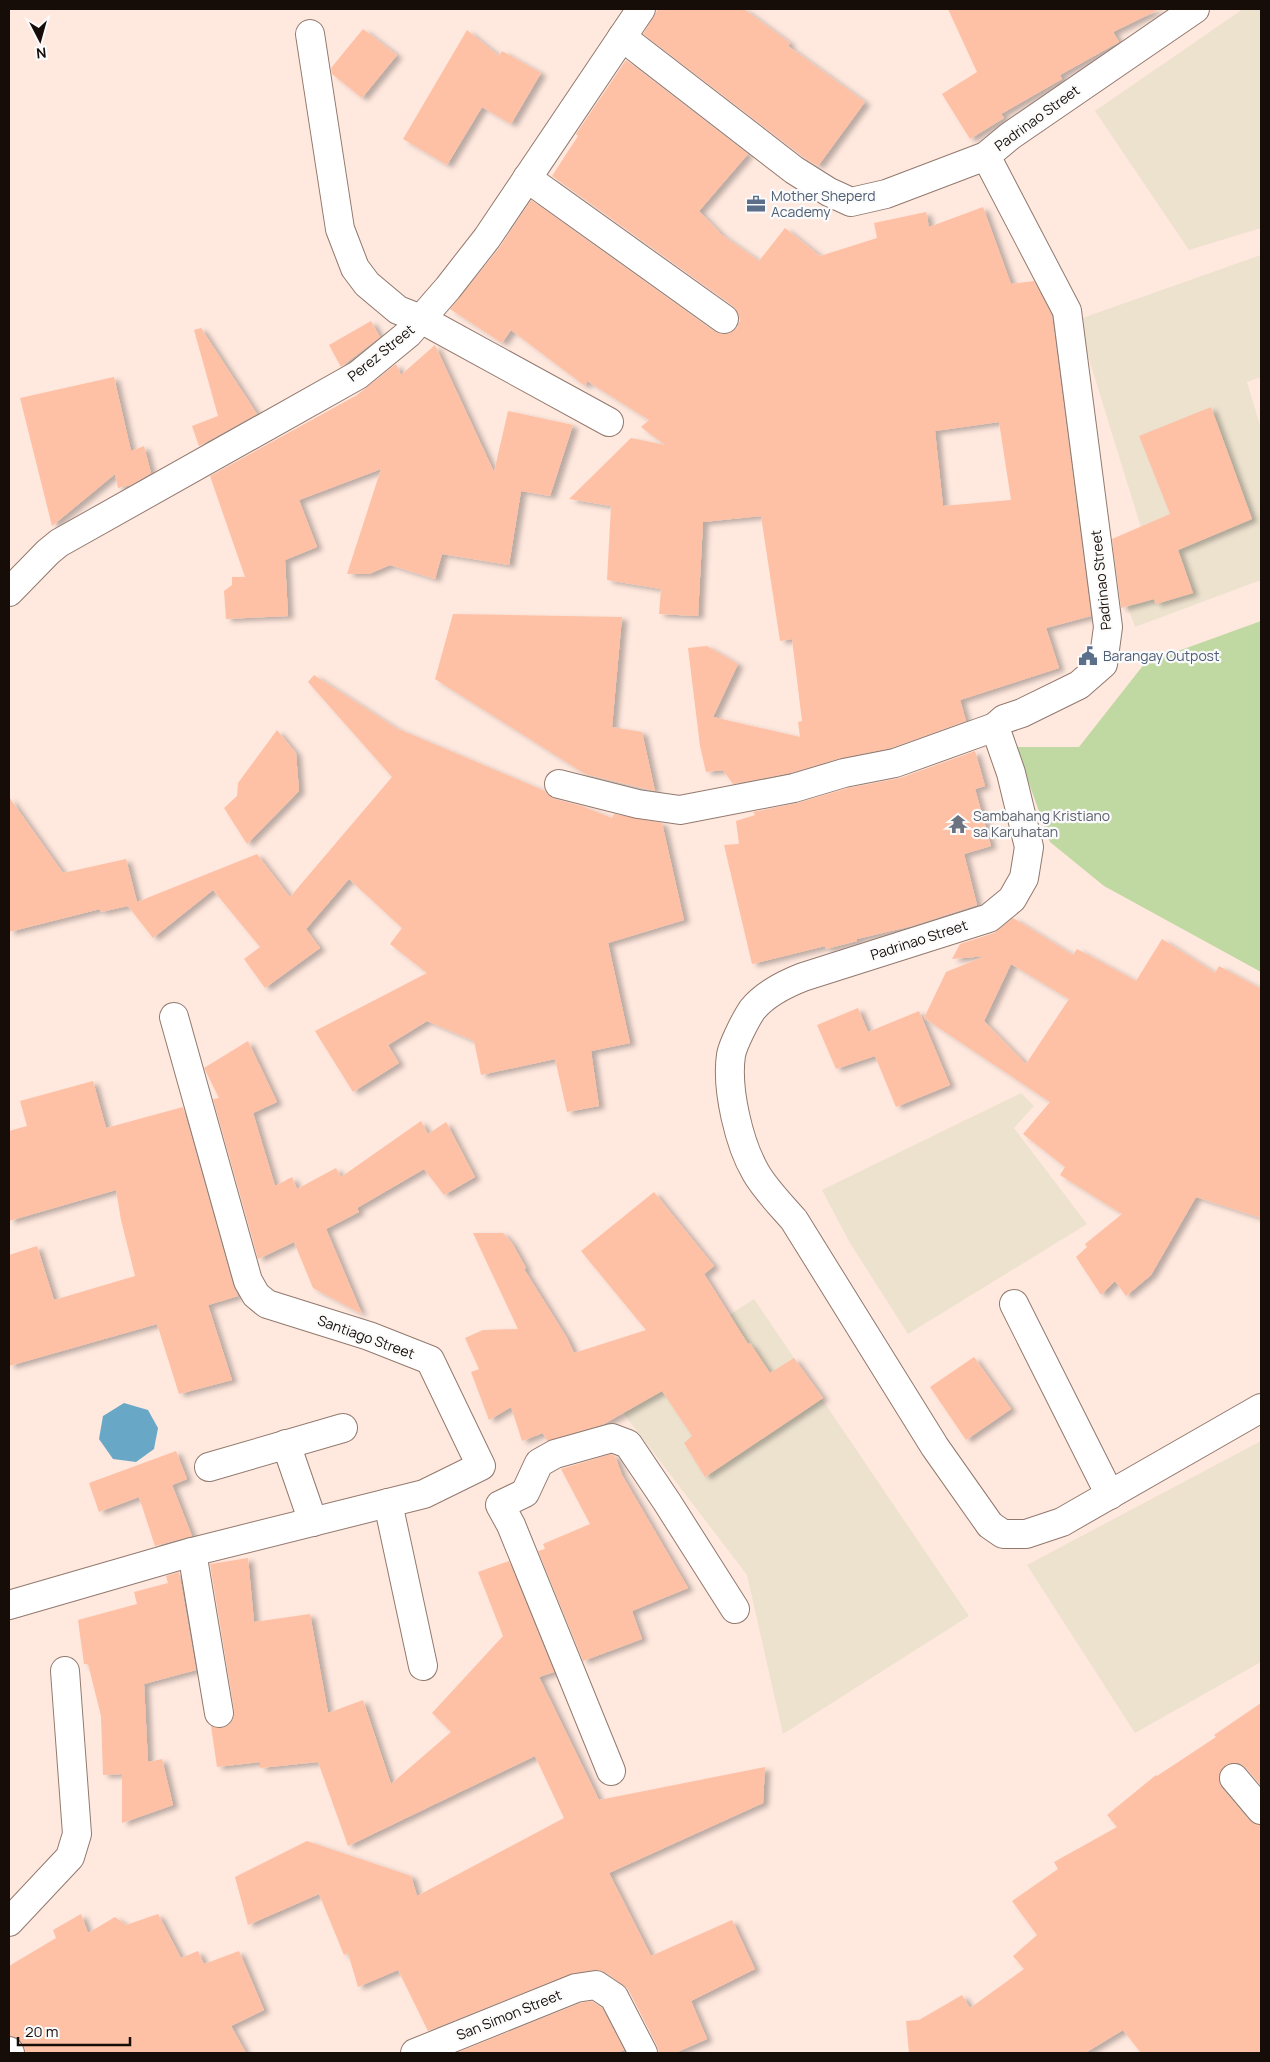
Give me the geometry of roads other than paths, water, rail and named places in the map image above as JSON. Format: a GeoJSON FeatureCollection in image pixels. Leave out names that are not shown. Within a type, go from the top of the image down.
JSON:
{"type":"FeatureCollection","features":[{"type":"Feature","properties":{"kind":"street","name":"Perez Street"},"geometry":{"type":"LineString","coordinates":[[9,592],[48,552],[60,543],[358,375],[408,334],[448,288],[487,238],[640,9]]}},
{"type":"Feature","properties":{"kind":"street","name":"Padrinao Street"},"geometry":{"type":"LineString","coordinates":[[1195,9],[1010,136],[986,156],[1067,311],[1108,627],[1102,664],[1091,674],[1079,684],[1004,719],[995,727],[1010,773],[1029,847],[1024,878],[1012,899],[989,918],[812,974],[781,986],[753,1010],[731,1054],[733,1111],[755,1172],[770,1193],[794,1220],[935,1447],[990,1525],[1003,1534],[1026,1534],[1062,1522],[1261,1408]]}},
{"type":"Feature","properties":{"kind":"street"},"geometry":{"type":"LineString","coordinates":[[310,34],[340,228],[352,260],[367,284],[398,310],[421,319],[609,422]]}},
{"type":"Feature","properties":{"kind":"street"},"geometry":{"type":"LineString","coordinates":[[622,37],[794,170],[829,192],[851,202],[886,194],[986,156]]}},
{"type":"Feature","properties":{"kind":"street"},"geometry":{"type":"LineString","coordinates":[[526,178],[724,319]]}},
{"type":"Feature","properties":{"kind":"street"},"geometry":{"type":"LineString","coordinates":[[559,784],[638,804],[680,810],[794,788],[844,773],[895,763],[995,727]]}},
{"type":"Feature","properties":{"kind":"street","name":"Santiago Street"},"geometry":{"type":"LineString","coordinates":[[174,1017],[248,1281],[256,1295],[267,1304],[369,1336],[430,1360],[481,1466],[490,1491],[511,1525],[611,1772]]}},
{"type":"Feature","properties":{"kind":"street"},"geometry":{"type":"LineString","coordinates":[[1014,1304],[1110,1495]]}},
{"type":"Feature","properties":{"kind":"street"},"geometry":{"type":"LineString","coordinates":[[209,1467],[343,1428]]}},
{"type":"Feature","properties":{"kind":"street"},"geometry":{"type":"LineString","coordinates":[[500,1505],[525,1493],[539,1463],[555,1454],[612,1438],[628,1444],[668,1502],[735,1609]]}},
{"type":"Feature","properties":{"kind":"street"},"geometry":{"type":"LineString","coordinates":[[286,1444],[314,1522]]}},
{"type":"Feature","properties":{"kind":"street"},"geometry":{"type":"LineString","coordinates":[[9,1605],[192,1552],[424,1494],[481,1466]]}},
{"type":"Feature","properties":{"kind":"street"},"geometry":{"type":"LineString","coordinates":[[388,1503],[423,1666]]}},
{"type":"Feature","properties":{"kind":"street"},"geometry":{"type":"LineString","coordinates":[[192,1552],[219,1713]]}},
{"type":"Feature","properties":{"kind":"street"},"geometry":{"type":"LineString","coordinates":[[9,1922],[70,1857],[77,1834],[66,1671]]}},
{"type":"Feature","properties":{"kind":"street"},"geometry":{"type":"LineString","coordinates":[[1234,1778],[1261,1810]]}},
{"type":"Feature","properties":{"kind":"street","name":"San Simon Street"},"geometry":{"type":"LineString","coordinates":[[414,2053],[576,1988],[596,1985],[614,1997],[642,2053]]}},
{"type":"Feature","properties":{"kind":"water"},"geometry":{"type":"Polygon","coordinates":[[[124,1403],[148,1410],[158,1428],[154,1449],[136,1462],[113,1459],[99,1439],[103,1416],[124,1403]]]}},
{"type":"Feature","properties":{"kind":"place","name":"Mother Sheperd Academy"},"geometry":{"type":"Point","coordinates":[756,204]}},
{"type":"Feature","properties":{"kind":"place","name":"Barangay Outpost"},"geometry":{"type":"Point","coordinates":[1088,656]}},
{"type":"Feature","properties":{"kind":"place","name":"Sambahang Kristiano sa Karuhatan"},"geometry":{"type":"Point","coordinates":[958,824]}}]}
